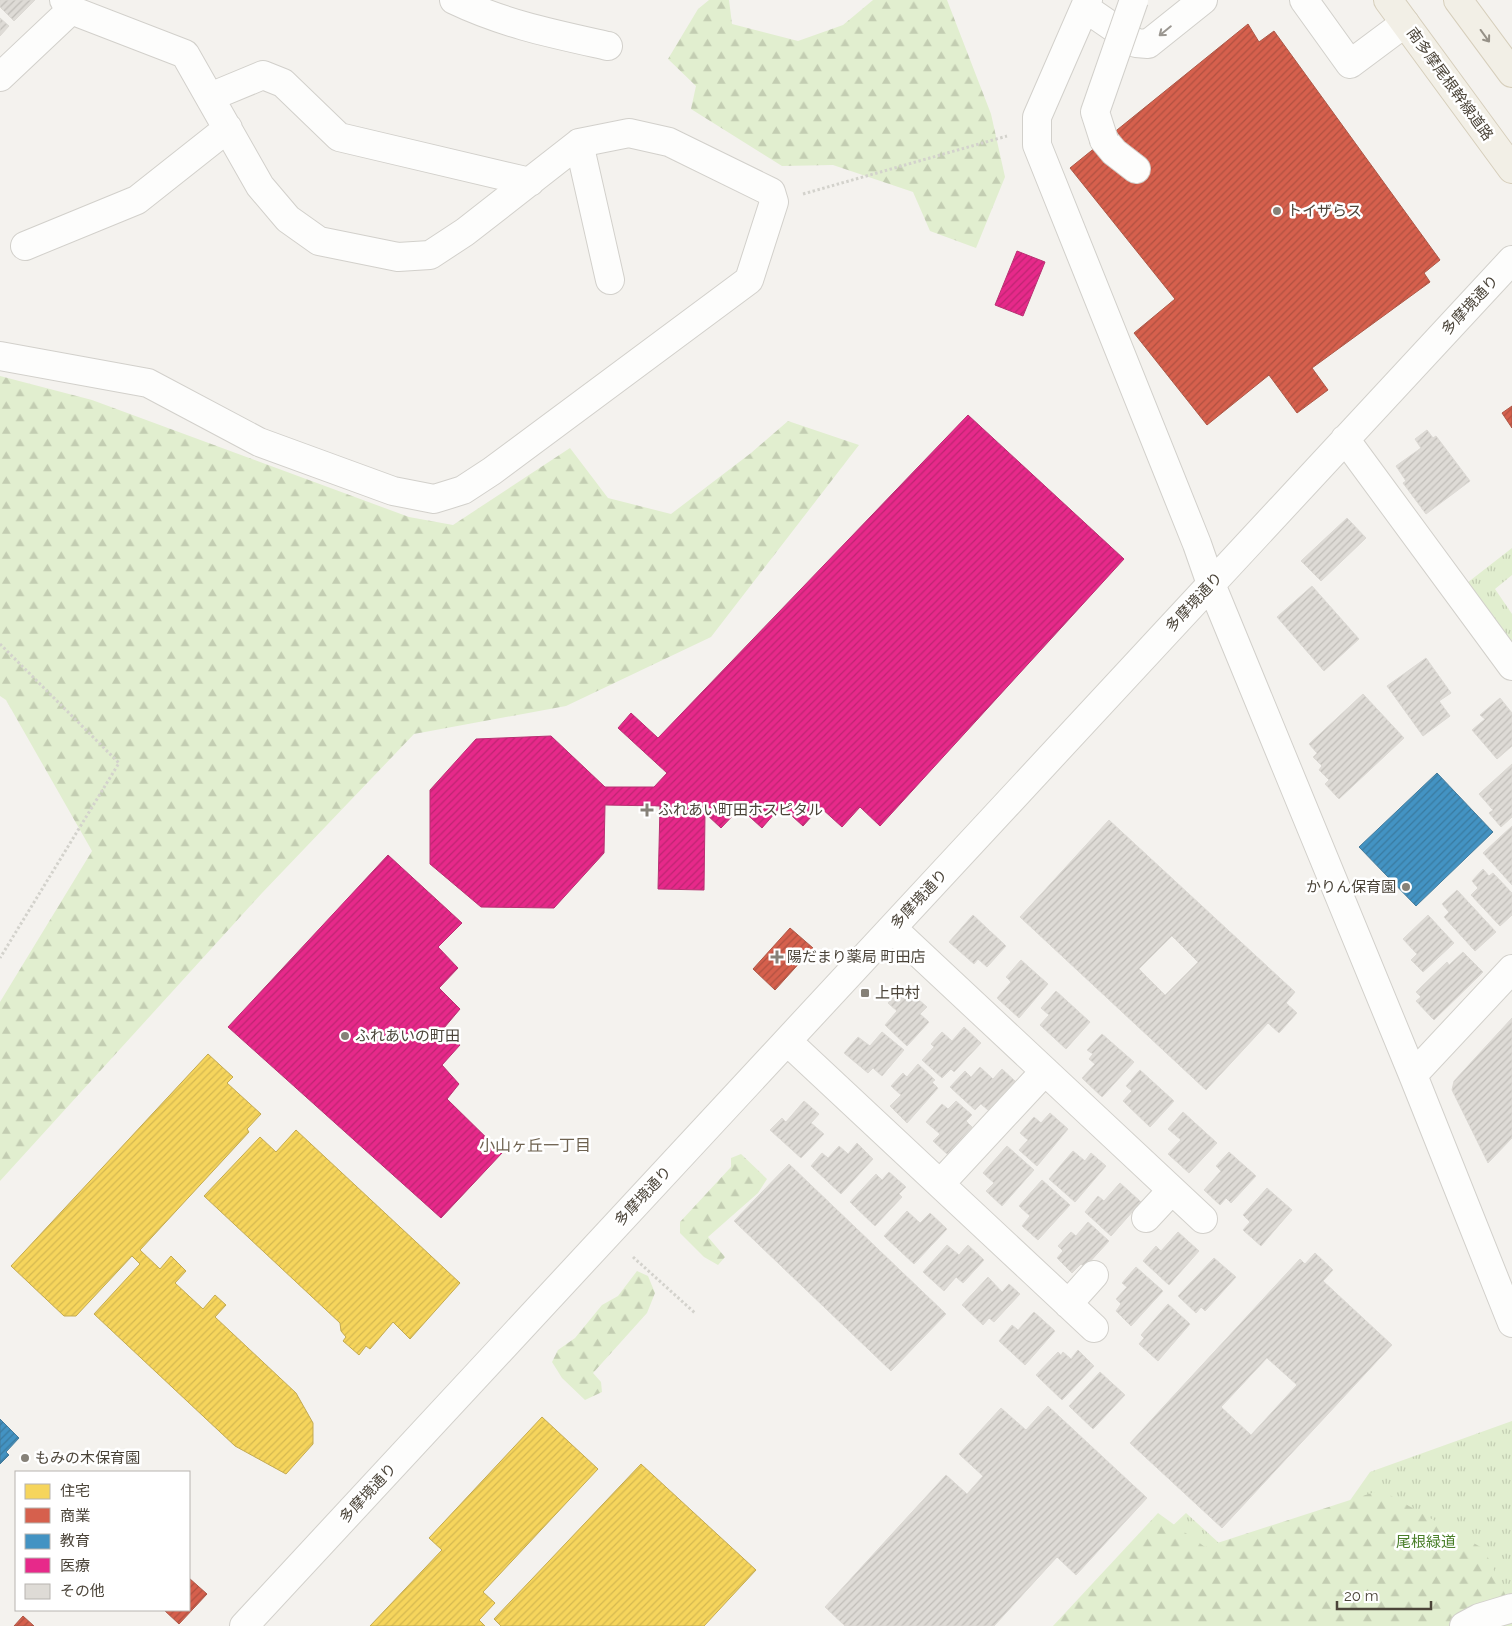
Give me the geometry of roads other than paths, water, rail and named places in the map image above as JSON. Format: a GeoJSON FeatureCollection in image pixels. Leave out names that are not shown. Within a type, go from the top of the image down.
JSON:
{"type":"FeatureCollection","features":[{"type":"Feature","properties":{"kind":"main road","name":"南多摩尾根幹線道路"},"geometry":{"type":"LineString","coordinates":[[1388,0],[1512,169]]}},
{"type":"Feature","properties":{"kind":"main road"},"geometry":{"type":"LineString","coordinates":[[1458,0],[1512,73]]}},
{"type":"Feature","properties":{"kind":"street"},"geometry":{"type":"LineString","coordinates":[[454,0],[486,7],[534,30],[608,46]]}},
{"type":"Feature","properties":{"kind":"street"},"geometry":{"type":"LineString","coordinates":[[1134,0],[1094,112],[1104,140],[1114,152],[1136,169]]}},
{"type":"Feature","properties":{"kind":"street"},"geometry":{"type":"LineString","coordinates":[[1203,0],[1148,44],[1136,43],[1087,4],[1037,117],[1037,145],[1193,534],[1211,584],[1413,1075],[1512,1322]]}},
{"type":"Feature","properties":{"kind":"street"},"geometry":{"type":"LineString","coordinates":[[1304,0],[1350,64],[1405,23]]}},
{"type":"Feature","properties":{"kind":"street"},"geometry":{"type":"LineString","coordinates":[[0,77],[68,5],[185,54],[260,186],[288,219],[319,242],[398,257],[430,255],[466,232],[579,144],[629,133],[669,142],[771,192],[774,202],[749,280],[492,471],[464,490],[434,499],[393,490],[259,442],[148,383],[0,356]]}},
{"type":"Feature","properties":{"kind":"street"},"geometry":{"type":"LineString","coordinates":[[210,97],[263,76],[283,83],[339,137],[530,182]]}},
{"type":"Feature","properties":{"kind":"street"},"geometry":{"type":"LineString","coordinates":[[25,246],[137,200],[228,128]]}},
{"type":"Feature","properties":{"kind":"street"},"geometry":{"type":"LineString","coordinates":[[579,144],[610,280]]}},
{"type":"Feature","properties":{"kind":"street","name":"多摩境通り"},"geometry":{"type":"LineString","coordinates":[[244,1626],[1512,260]]}},
{"type":"Feature","properties":{"kind":"street"},"geometry":{"type":"LineString","coordinates":[[1346,439],[1512,666]]}},
{"type":"Feature","properties":{"kind":"street"},"geometry":{"type":"LineString","coordinates":[[892,928],[1203,1219]]}},
{"type":"Feature","properties":{"kind":"street"},"geometry":{"type":"LineString","coordinates":[[1413,1075],[1512,969]]}},
{"type":"Feature","properties":{"kind":"street"},"geometry":{"type":"LineString","coordinates":[[787,1041],[1094,1328]]}},
{"type":"Feature","properties":{"kind":"street"},"geometry":{"type":"LineString","coordinates":[[940,1184],[1045,1071]]}},
{"type":"Feature","properties":{"kind":"street"},"geometry":{"type":"LineString","coordinates":[[1146,1218],[1172,1190]]}},
{"type":"Feature","properties":{"kind":"street"},"geometry":{"type":"LineString","coordinates":[[1068,1304],[1094,1275]]}},
{"type":"Feature","properties":{"kind":"street"},"geometry":{"type":"LineString","coordinates":[[1464,1626],[1479,1618],[1512,1608]]}},
{"type":"Feature","properties":{"kind":"place","name":"トイザらス"},"geometry":{"type":"Point","coordinates":[1277,211]}},
{"type":"Feature","properties":{"kind":"place","name":"ふれあい町田ホスピタル"},"geometry":{"type":"Point","coordinates":[647,810]}},
{"type":"Feature","properties":{"kind":"place","name":"かりん保育園"},"geometry":{"type":"Point","coordinates":[1406,887]}},
{"type":"Feature","properties":{"kind":"place","name":"陽だまり薬局 町田店"},"geometry":{"type":"Point","coordinates":[777,957]}},
{"type":"Feature","properties":{"kind":"place","name":"上中村"},"geometry":{"type":"Point","coordinates":[865,993]}},
{"type":"Feature","properties":{"kind":"place","name":"ふれあいの町田"},"geometry":{"type":"Point","coordinates":[345,1036]}},
{"type":"Feature","properties":{"kind":"place","name":"もみの木保育園"},"geometry":{"type":"Point","coordinates":[25,1458]}},
{"type":"Feature","properties":{"kind":"district","name":"小山ヶ丘一丁目"},"geometry":{"type":"Point","coordinates":[535,1145]}},
{"type":"Feature","properties":{"kind":"park label","name":"尾根緑道"},"geometry":{"type":"Point","coordinates":[1426,1542]}}]}
